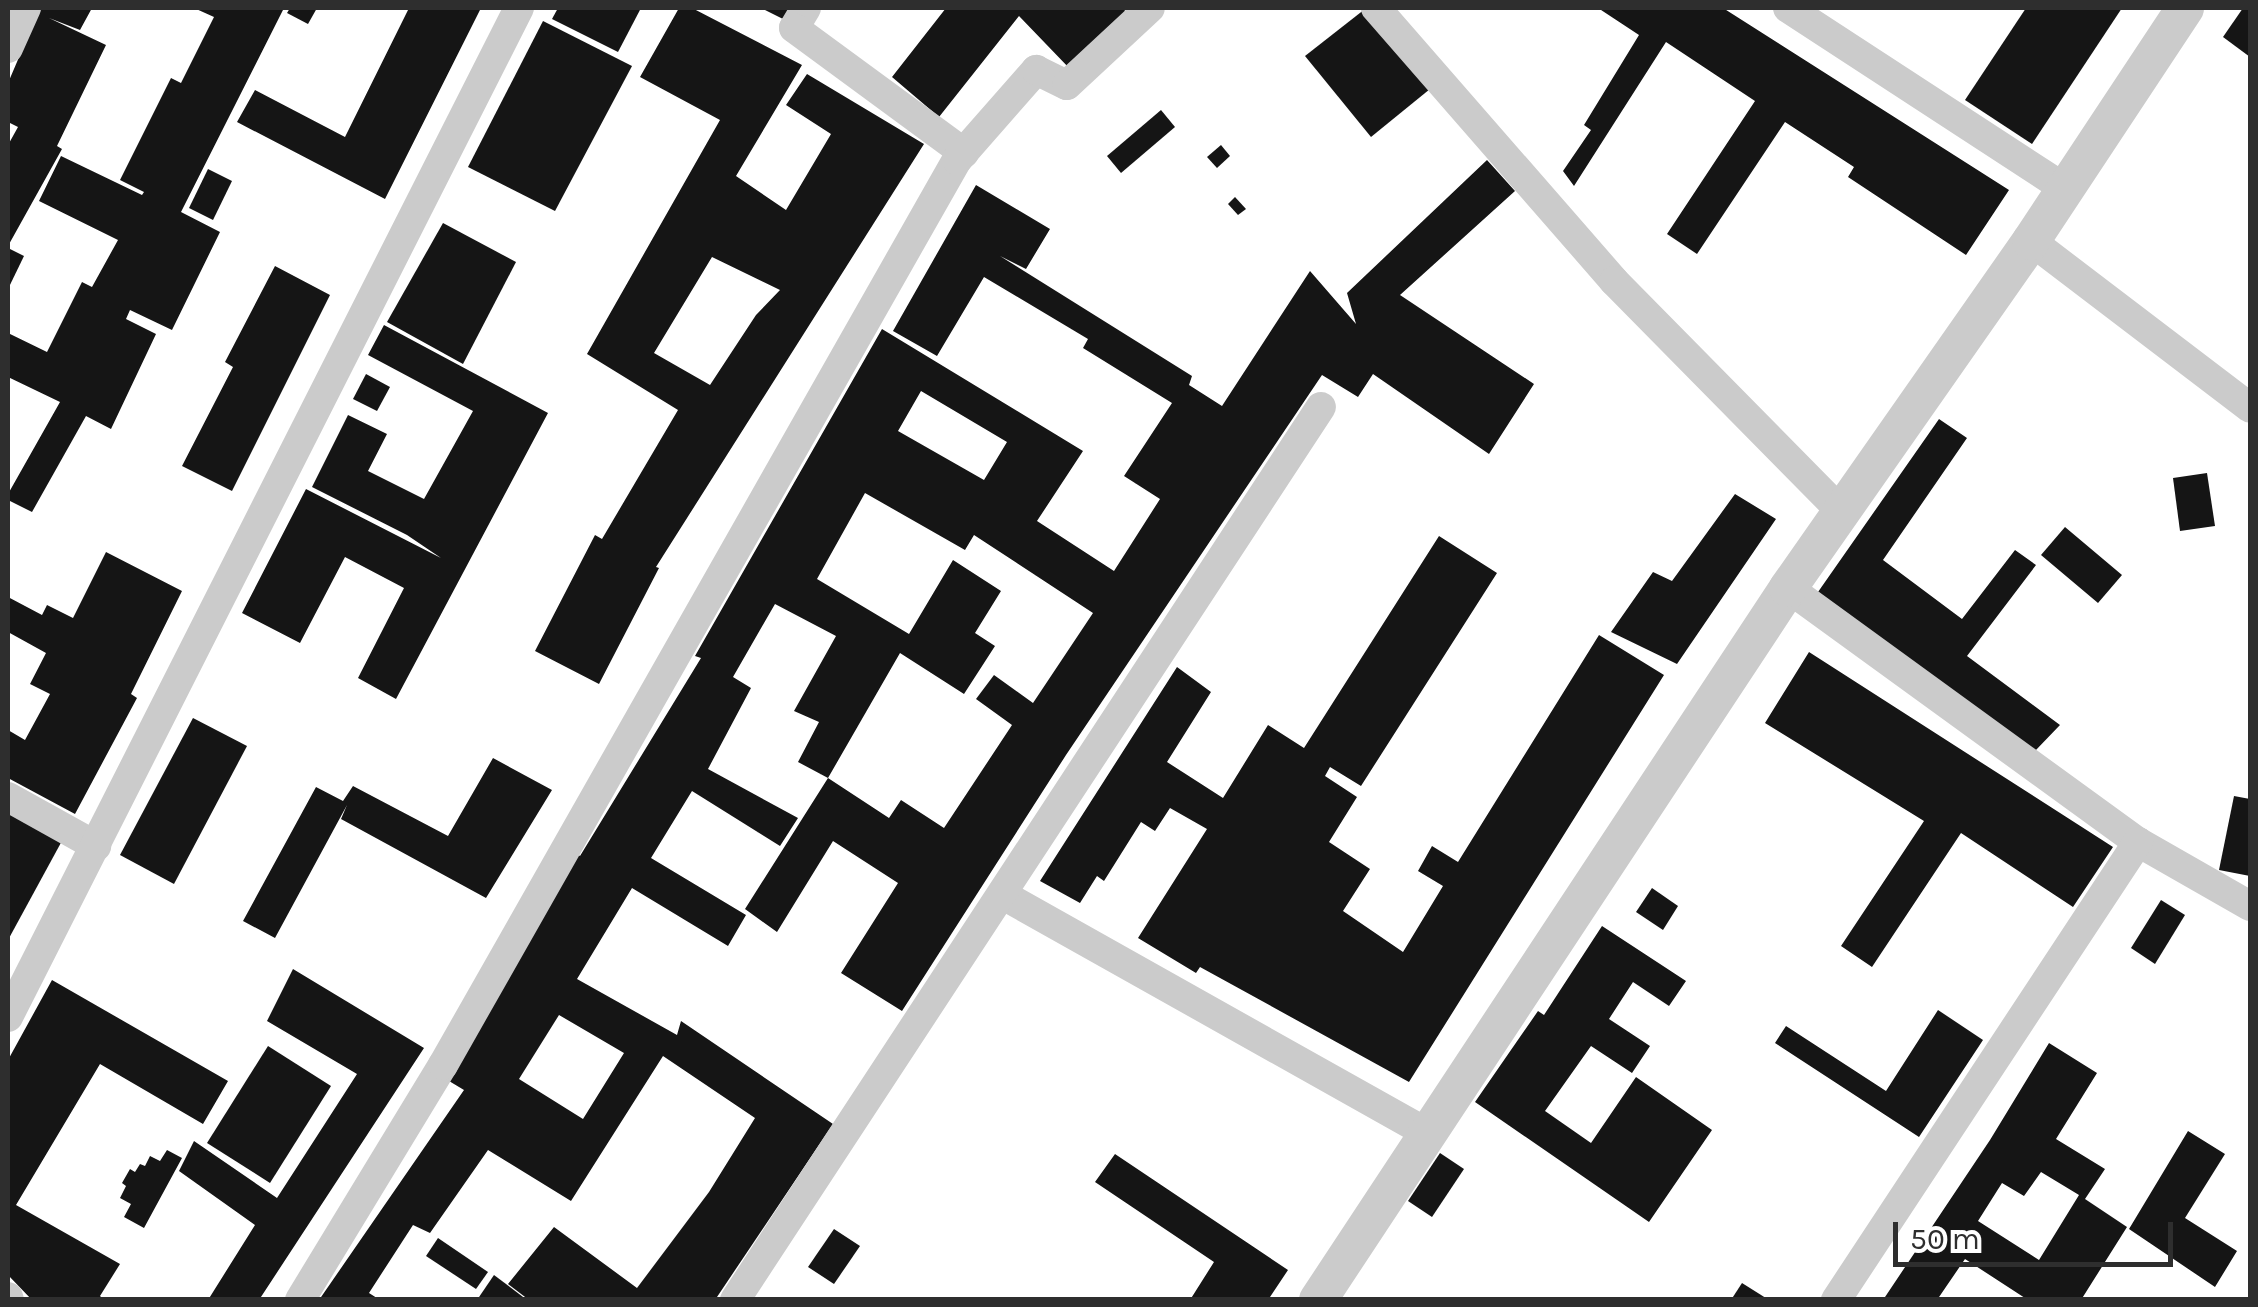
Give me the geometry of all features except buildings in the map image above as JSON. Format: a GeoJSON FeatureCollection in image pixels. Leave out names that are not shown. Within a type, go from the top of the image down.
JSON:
{"type":"FeatureCollection","features":[{"type":"Feature","properties":{"kind":"street"},"geometry":{"type":"LineString","coordinates":[[8,48],[26,8]]}},
{"type":"Feature","properties":{"kind":"street"},"geometry":{"type":"LineString","coordinates":[[8,1017],[520,8]]}},
{"type":"Feature","properties":{"kind":"street"},"geometry":{"type":"LineString","coordinates":[[806,8],[794,28],[964,153]]}},
{"type":"Feature","properties":{"kind":"street"},"geometry":{"type":"LineString","coordinates":[[300,1300],[444,1064],[964,153],[1036,70],[1067,86],[1150,8]]}},
{"type":"Feature","properties":{"kind":"street"},"geometry":{"type":"LineString","coordinates":[[1376,8],[1614,281],[1842,512]]}},
{"type":"Feature","properties":{"kind":"street"},"geometry":{"type":"LineString","coordinates":[[1788,8],[2063,187]]}},
{"type":"Feature","properties":{"kind":"street"},"geometry":{"type":"LineString","coordinates":[[1318,1300],[1788,588],[2031,241],[2184,8]]}},
{"type":"Feature","properties":{"kind":"street"},"geometry":{"type":"LineString","coordinates":[[2031,241],[2247,400]]}},
{"type":"Feature","properties":{"kind":"street"},"geometry":{"type":"LineString","coordinates":[[736,1300],[1321,407]]}},
{"type":"Feature","properties":{"kind":"street"},"geometry":{"type":"LineString","coordinates":[[1788,588],[2138,842],[2250,906]]}},
{"type":"Feature","properties":{"kind":"street"},"geometry":{"type":"LineString","coordinates":[[8,797],[96,846]]}},
{"type":"Feature","properties":{"kind":"street"},"geometry":{"type":"LineString","coordinates":[[1836,1300],[2138,842]]}},
{"type":"Feature","properties":{"kind":"street"},"geometry":{"type":"LineString","coordinates":[[1003,896],[1427,1133]]}}]}
